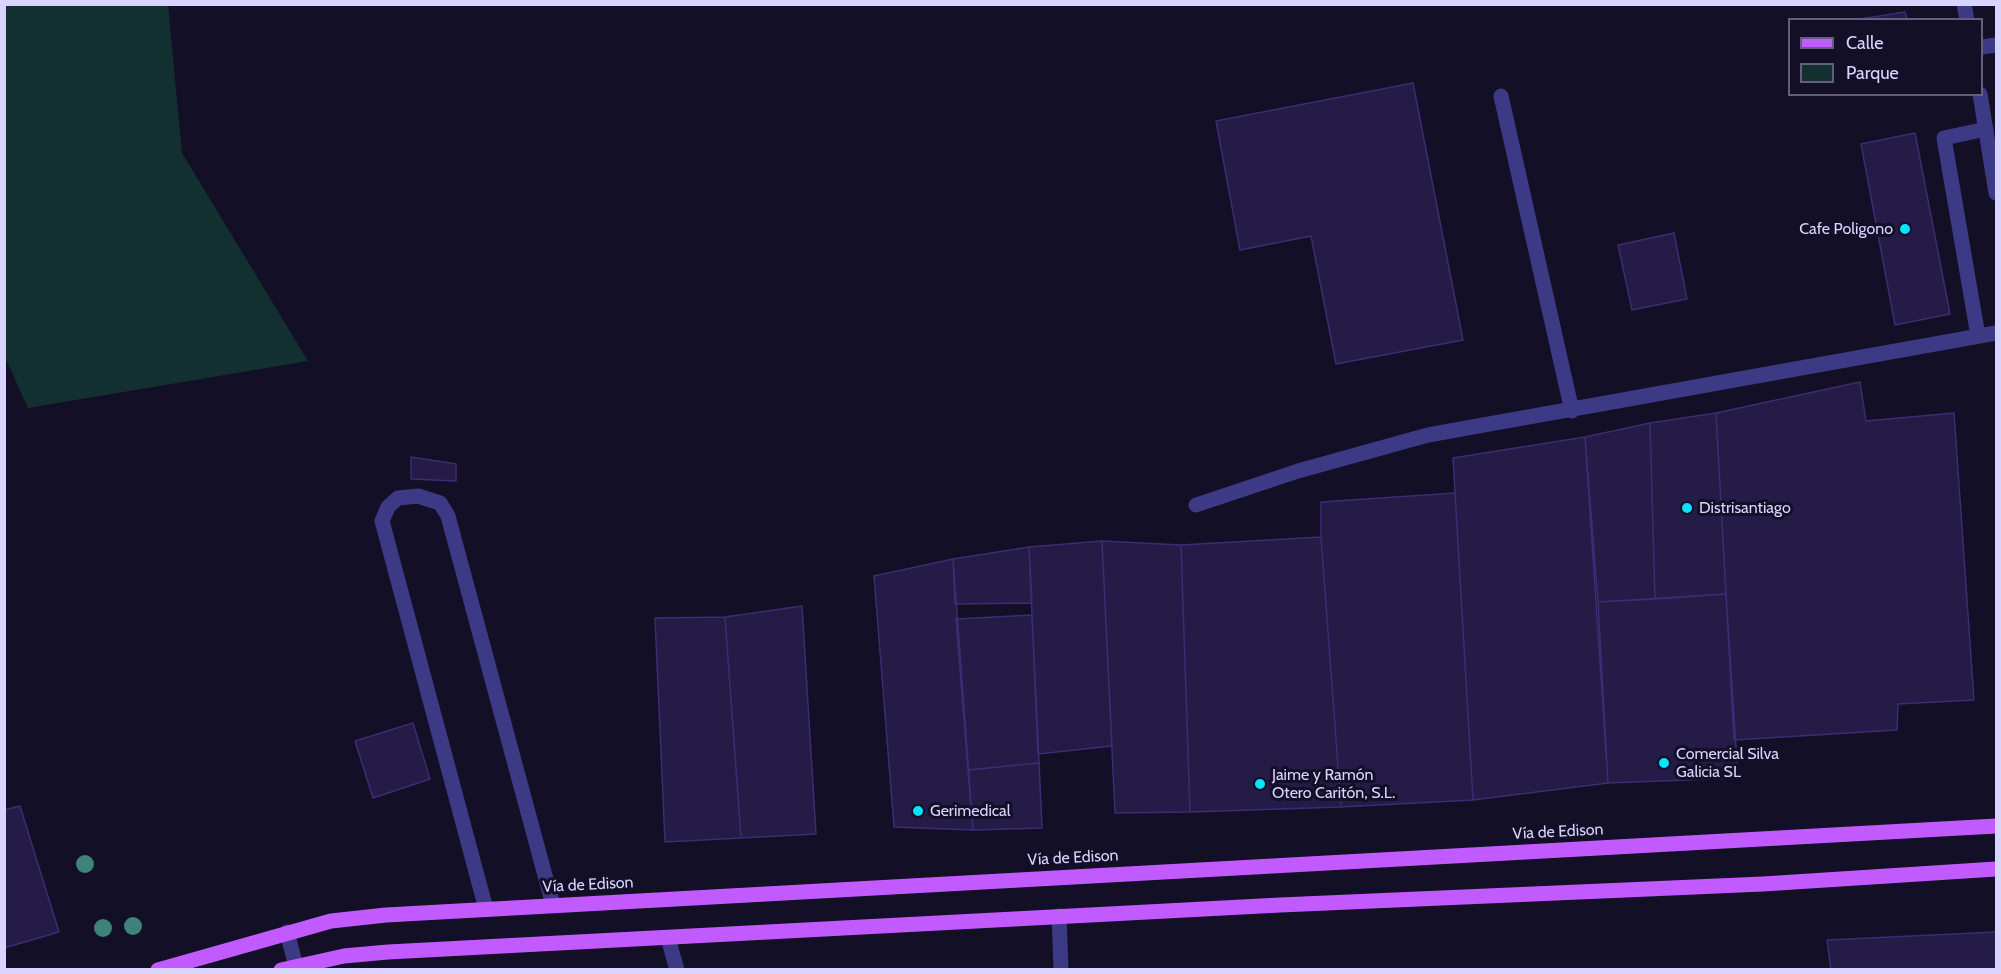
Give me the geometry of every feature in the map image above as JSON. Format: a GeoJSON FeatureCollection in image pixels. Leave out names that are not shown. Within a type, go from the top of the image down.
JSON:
{"type":"FeatureCollection","features":[{"type":"Feature","properties":{"kind":"main road","name":"Vía de Edison"},"geometry":{"type":"LineString","coordinates":[[158,969],[331,921],[375,916],[1996,826]]}},
{"type":"Feature","properties":{"kind":"main road"},"geometry":{"type":"LineString","coordinates":[[291,968],[344,956],[388,952],[1059,916],[1763,884],[1996,869]]}},
{"type":"Feature","properties":{"kind":"street"},"geometry":{"type":"LineString","coordinates":[[1501,96],[1572,411]]}},
{"type":"Feature","properties":{"kind":"street"},"geometry":{"type":"LineString","coordinates":[[1980,96],[1994,163],[1996,193]]}},
{"type":"Feature","properties":{"kind":"street"},"geometry":{"type":"LineString","coordinates":[[1978,336],[1944,138],[1986,129]]}},
{"type":"Feature","properties":{"kind":"street"},"geometry":{"type":"LineString","coordinates":[[1196,505],[1298,471],[1428,435],[1572,411],[1996,333]]}},
{"type":"Feature","properties":{"kind":"street"},"geometry":{"type":"LineString","coordinates":[[486,909],[382,522],[388,507],[398,498],[418,496],[441,503],[448,516],[553,905]]}},
{"type":"Feature","properties":{"kind":"street"},"geometry":{"type":"LineString","coordinates":[[1059,916],[1061,969]]}},
{"type":"Feature","properties":{"kind":"street"},"geometry":{"type":"LineString","coordinates":[[287,932],[291,968]]}},
{"type":"Feature","properties":{"kind":"street"},"geometry":{"type":"LineString","coordinates":[[669,938],[677,969]]}},
{"type":"Feature","properties":{"kind":"green space"},"geometry":{"type":"Polygon","coordinates":[[[5,4],[168,5],[182,153],[308,361],[28,408],[5,357],[5,4]]]}},
{"type":"Feature","properties":{"kind":"building"},"geometry":{"type":"Polygon","coordinates":[[[1905,12],[1906,18],[1867,18],[1905,12]]]}},
{"type":"Feature","properties":{"kind":"building"},"geometry":{"type":"Polygon","coordinates":[[[1413,83],[1463,340],[1336,364],[1311,236],[1240,250],[1216,121],[1413,83]]]}},
{"type":"Feature","properties":{"kind":"building","name":"Cafe Poligono"},"geometry":{"type":"Polygon","coordinates":[[[1915,133],[1950,314],[1895,325],[1861,144],[1915,133]]]}},
{"type":"Feature","properties":{"kind":"building"},"geometry":{"type":"Polygon","coordinates":[[[1674,233],[1687,299],[1632,310],[1618,245],[1674,233]]]}},
{"type":"Feature","properties":{"kind":"building"},"geometry":{"type":"Polygon","coordinates":[[[1860,382],[1866,421],[1954,413],[1974,700],[1898,704],[1897,730],[1734,740],[1716,413],[1860,382]]]}},
{"type":"Feature","properties":{"kind":"building","name":"Distrisantiago"},"geometry":{"type":"Polygon","coordinates":[[[1716,413],[1726,594],[1655,599],[1650,423],[1716,413]]]}},
{"type":"Feature","properties":{"kind":"building"},"geometry":{"type":"Polygon","coordinates":[[[1650,423],[1655,599],[1598,602],[1585,437],[1650,423]]]}},
{"type":"Feature","properties":{"kind":"building"},"geometry":{"type":"Polygon","coordinates":[[[1585,437],[1608,783],[1473,800],[1453,458],[1585,437]]]}},
{"type":"Feature","properties":{"kind":"building"},"geometry":{"type":"Polygon","coordinates":[[[411,457],[456,464],[456,481],[411,479],[411,457]]]}},
{"type":"Feature","properties":{"kind":"building"},"geometry":{"type":"Polygon","coordinates":[[[1455,493],[1473,800],[1341,807],[1321,537],[1321,502],[1455,493]]]}},
{"type":"Feature","properties":{"kind":"building"},"geometry":{"type":"Polygon","coordinates":[[[1321,537],[1341,807],[1190,812],[1181,545],[1321,537]]]}},
{"type":"Feature","properties":{"kind":"building"},"geometry":{"type":"Polygon","coordinates":[[[1102,541],[1181,545],[1190,812],[1115,813],[1102,541]]]}},
{"type":"Feature","properties":{"kind":"building"},"geometry":{"type":"Polygon","coordinates":[[[1102,541],[1112,746],[1038,754],[1029,547],[1102,541]]]}},
{"type":"Feature","properties":{"kind":"building"},"geometry":{"type":"Polygon","coordinates":[[[1029,547],[1032,603],[955,604],[953,559],[1029,547]]]}},
{"type":"Feature","properties":{"kind":"building"},"geometry":{"type":"Polygon","coordinates":[[[953,559],[973,830],[894,827],[874,576],[953,559]]]}},
{"type":"Feature","properties":{"kind":"building"},"geometry":{"type":"Polygon","coordinates":[[[1726,594],[1738,778],[1608,783],[1598,602],[1726,594]]]}},
{"type":"Feature","properties":{"kind":"building"},"geometry":{"type":"Polygon","coordinates":[[[802,606],[816,834],[741,838],[725,617],[802,606]]]}},
{"type":"Feature","properties":{"kind":"building"},"geometry":{"type":"Polygon","coordinates":[[[1032,615],[1039,763],[968,770],[956,619],[1032,615]]]}},
{"type":"Feature","properties":{"kind":"building"},"geometry":{"type":"Polygon","coordinates":[[[725,617],[741,838],[665,842],[655,618],[725,617]]]}},
{"type":"Feature","properties":{"kind":"building"},"geometry":{"type":"Polygon","coordinates":[[[413,723],[430,779],[373,798],[355,741],[413,723]]]}},
{"type":"Feature","properties":{"kind":"building"},"geometry":{"type":"Polygon","coordinates":[[[1039,763],[1042,828],[973,830],[968,770],[1039,763]]]}},
{"type":"Feature","properties":{"kind":"building"},"geometry":{"type":"Polygon","coordinates":[[[20,806],[59,932],[4,948],[4,810],[20,806]]]}},
{"type":"Feature","properties":{"kind":"building"},"geometry":{"type":"Polygon","coordinates":[[[1996,932],[1996,970],[1831,970],[1827,940],[1996,932]]]}},
{"type":"Feature","properties":{"kind":"place","name":"Cafe Poligono"},"geometry":{"type":"Point","coordinates":[1905,229]}},
{"type":"Feature","properties":{"kind":"place","name":"Distrisantiago"},"geometry":{"type":"Point","coordinates":[1687,508]}},
{"type":"Feature","properties":{"kind":"place","name":"Comercial Silva Galicia SL"},"geometry":{"type":"Point","coordinates":[1664,763]}},
{"type":"Feature","properties":{"kind":"place","name":"Jaime y Ramón Otero Caritón, S.L."},"geometry":{"type":"Point","coordinates":[1260,784]}},
{"type":"Feature","properties":{"kind":"place","name":"Gerimedical"},"geometry":{"type":"Point","coordinates":[918,811]}}]}
